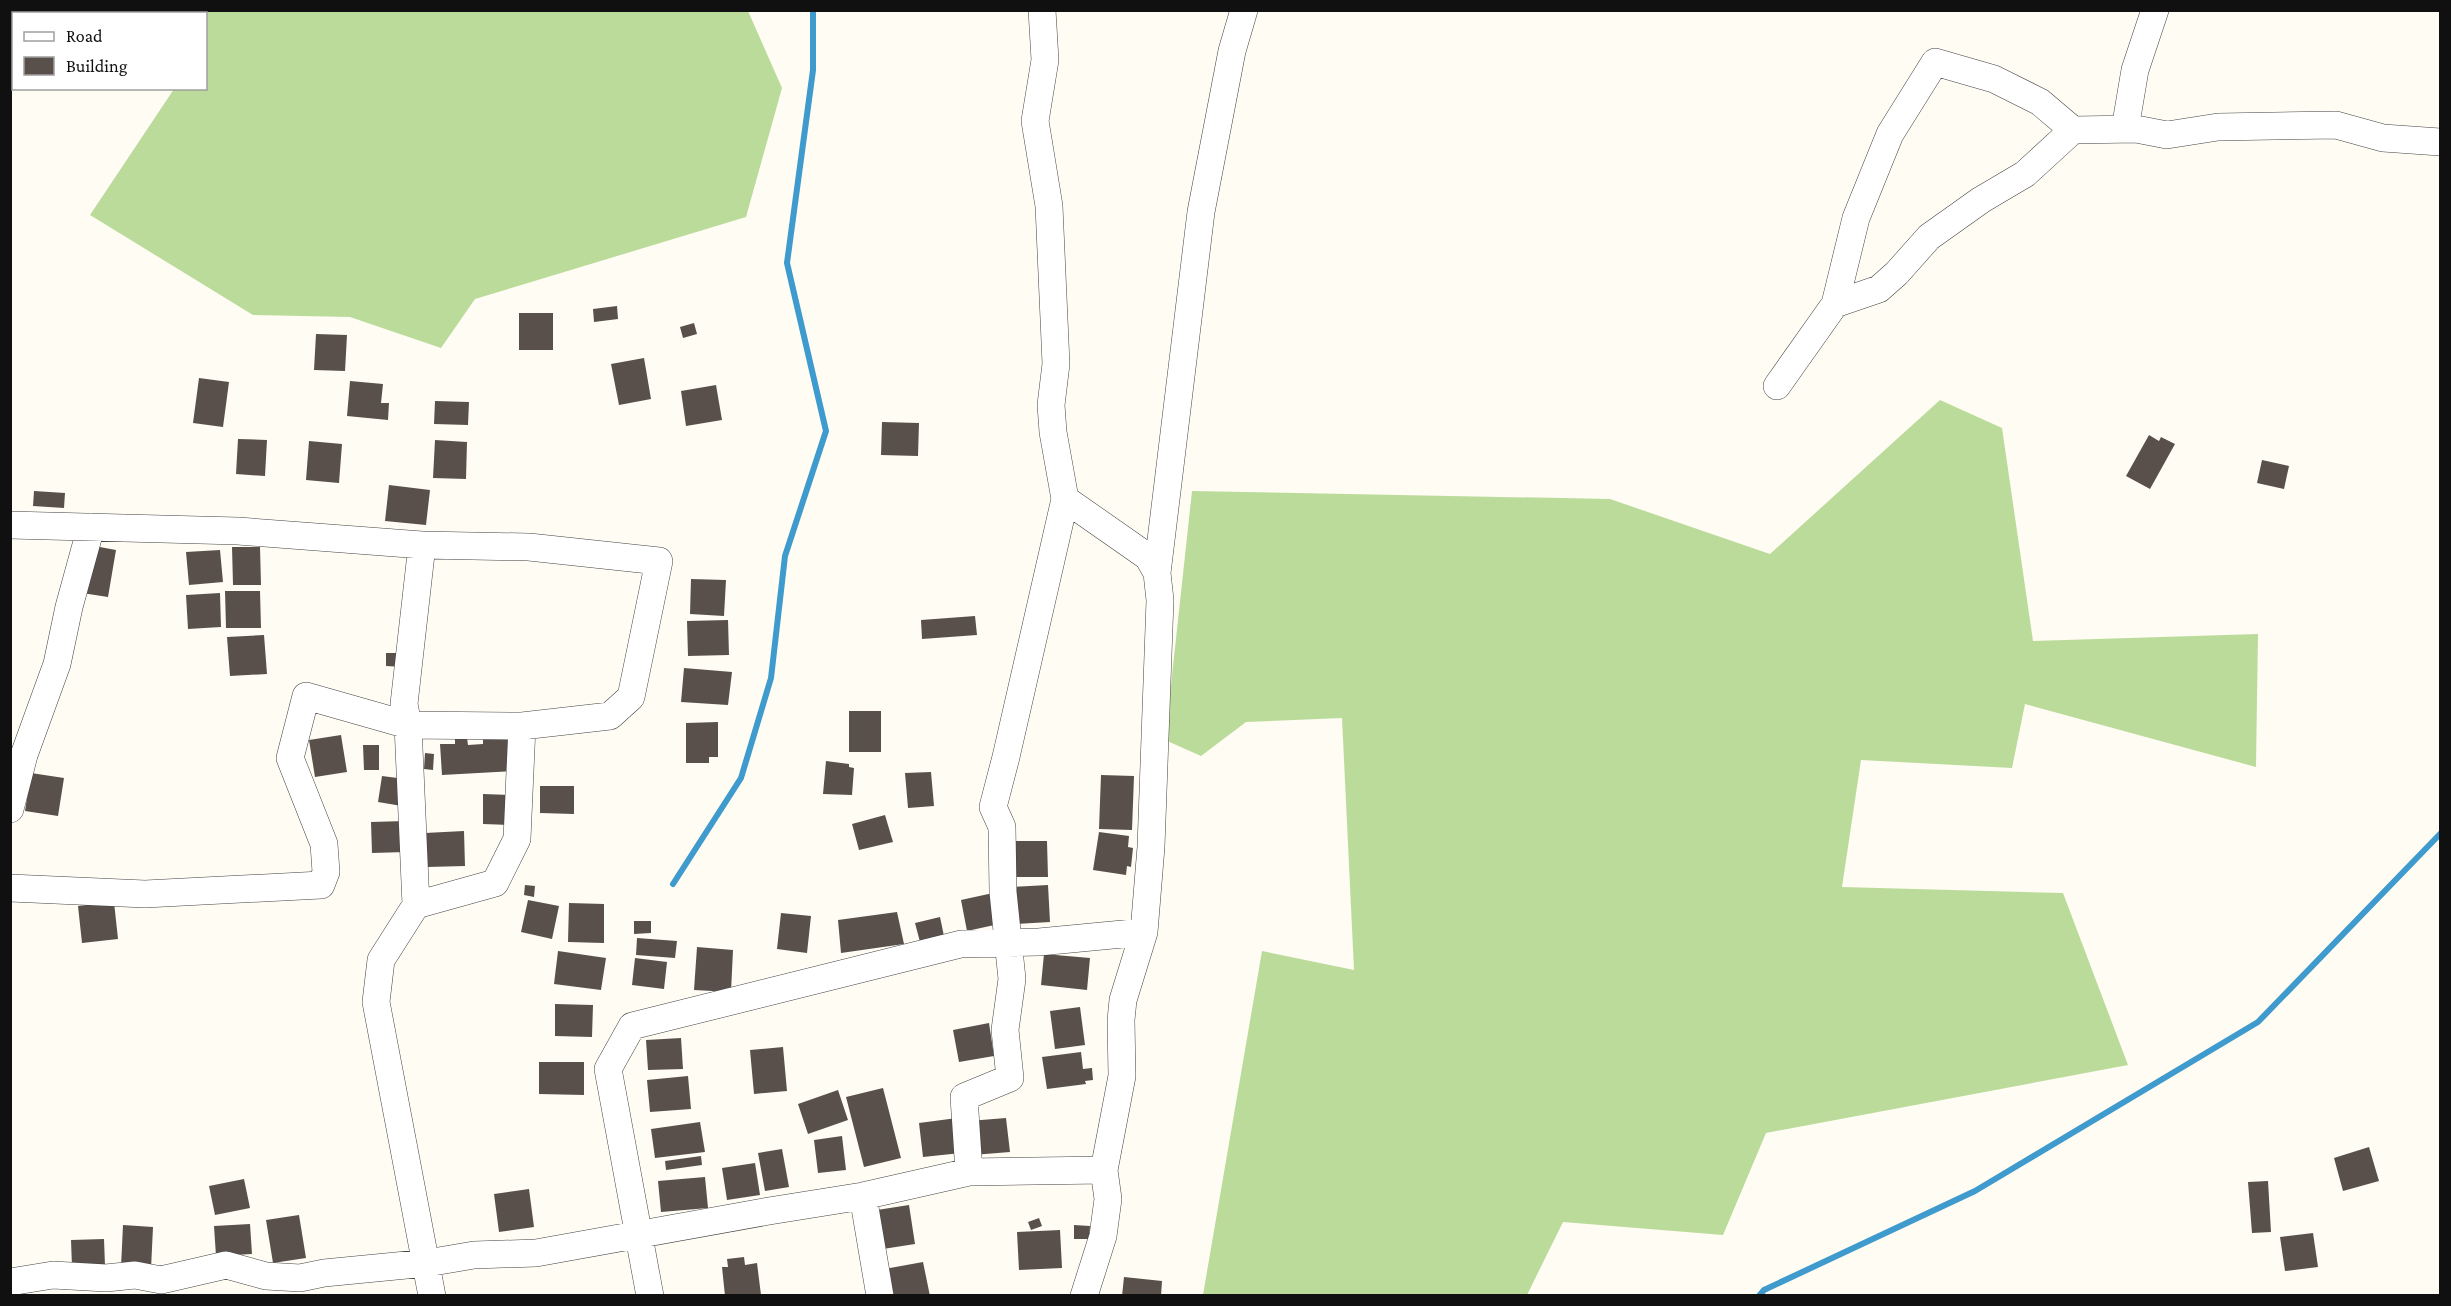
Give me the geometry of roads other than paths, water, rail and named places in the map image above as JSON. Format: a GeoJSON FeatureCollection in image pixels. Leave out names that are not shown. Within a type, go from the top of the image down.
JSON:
{"type":"FeatureCollection","features":[{"type":"Feature","properties":{"kind":"street"},"geometry":{"type":"LineString","coordinates":[[969,1172],[964,1097],[1010,1078],[1005,1030],[1012,979],[1003,891],[1002,827],[993,807],[1065,499],[1052,414],[1056,364],[1048,206],[1035,121],[1045,60],[1042,10]]}},
{"type":"Feature","properties":{"kind":"street"},"geometry":{"type":"LineString","coordinates":[[1084,1296],[1104,1227],[1108,1199],[1104,1170],[1122,1076],[1123,1000],[1144,932],[1152,847],[1160,600],[1158,573],[1202,212],[1232,51],[1244,10]]}},
{"type":"Feature","properties":{"kind":"street"},"geometry":{"type":"LineString","coordinates":[[2125,129],[2135,70],[2155,10]]}},
{"type":"Feature","properties":{"kind":"street"},"geometry":{"type":"LineString","coordinates":[[1777,386],[1835,304],[1856,219],[1890,134],[1935,62],[2003,84],[2040,102],[2073,130]]}},
{"type":"Feature","properties":{"kind":"street"},"geometry":{"type":"LineString","coordinates":[[1835,304],[1879,289],[1897,273],[1929,237],[1981,200],[2025,174],[2073,130],[2136,129],[2167,135],[2218,127],[2336,125],[2383,138],[2440,142]]}},
{"type":"Feature","properties":{"kind":"street"},"geometry":{"type":"LineString","coordinates":[[1065,499],[1148,557],[1158,573]]}},
{"type":"Feature","properties":{"kind":"street"},"geometry":{"type":"LineString","coordinates":[[10,525],[238,531],[422,545],[529,547],[659,561],[631,697],[610,716],[522,726],[408,725],[306,696],[290,758],[324,844],[326,872],[321,885],[145,894],[10,888]]}},
{"type":"Feature","properties":{"kind":"street"},"geometry":{"type":"LineString","coordinates":[[10,809],[24,755],[57,664],[69,607],[91,527]]}},
{"type":"Feature","properties":{"kind":"street"},"geometry":{"type":"LineString","coordinates":[[422,545],[404,704],[408,725],[416,905],[381,960],[376,1002],[432,1296]]}},
{"type":"Feature","properties":{"kind":"street"},"geometry":{"type":"LineString","coordinates":[[416,905],[495,883],[516,839],[522,726]]}},
{"type":"Feature","properties":{"kind":"street"},"geometry":{"type":"LineString","coordinates":[[650,1296],[608,1069],[632,1026],[961,944],[1144,932]]}},
{"type":"Feature","properties":{"kind":"street"},"geometry":{"type":"LineString","coordinates":[[10,1282],[53,1275],[106,1278],[135,1275],[161,1280],[226,1265],[266,1276],[300,1278],[324,1273],[427,1263],[474,1255],[536,1253],[863,1196],[969,1172],[1104,1170]]}},
{"type":"Feature","properties":{"kind":"street"},"geometry":{"type":"LineString","coordinates":[[863,1196],[880,1296]]}},
{"type":"Feature","properties":{"kind":"waterway"},"geometry":{"type":"LineString","coordinates":[[673,884],[741,778],[771,678],[785,556],[826,431],[787,263],[813,70],[813,10]]}},
{"type":"Feature","properties":{"kind":"waterway"},"geometry":{"type":"LineString","coordinates":[[1759,1296],[1764,1290],[1975,1191],[2258,1022],[2440,834]]}}]}
